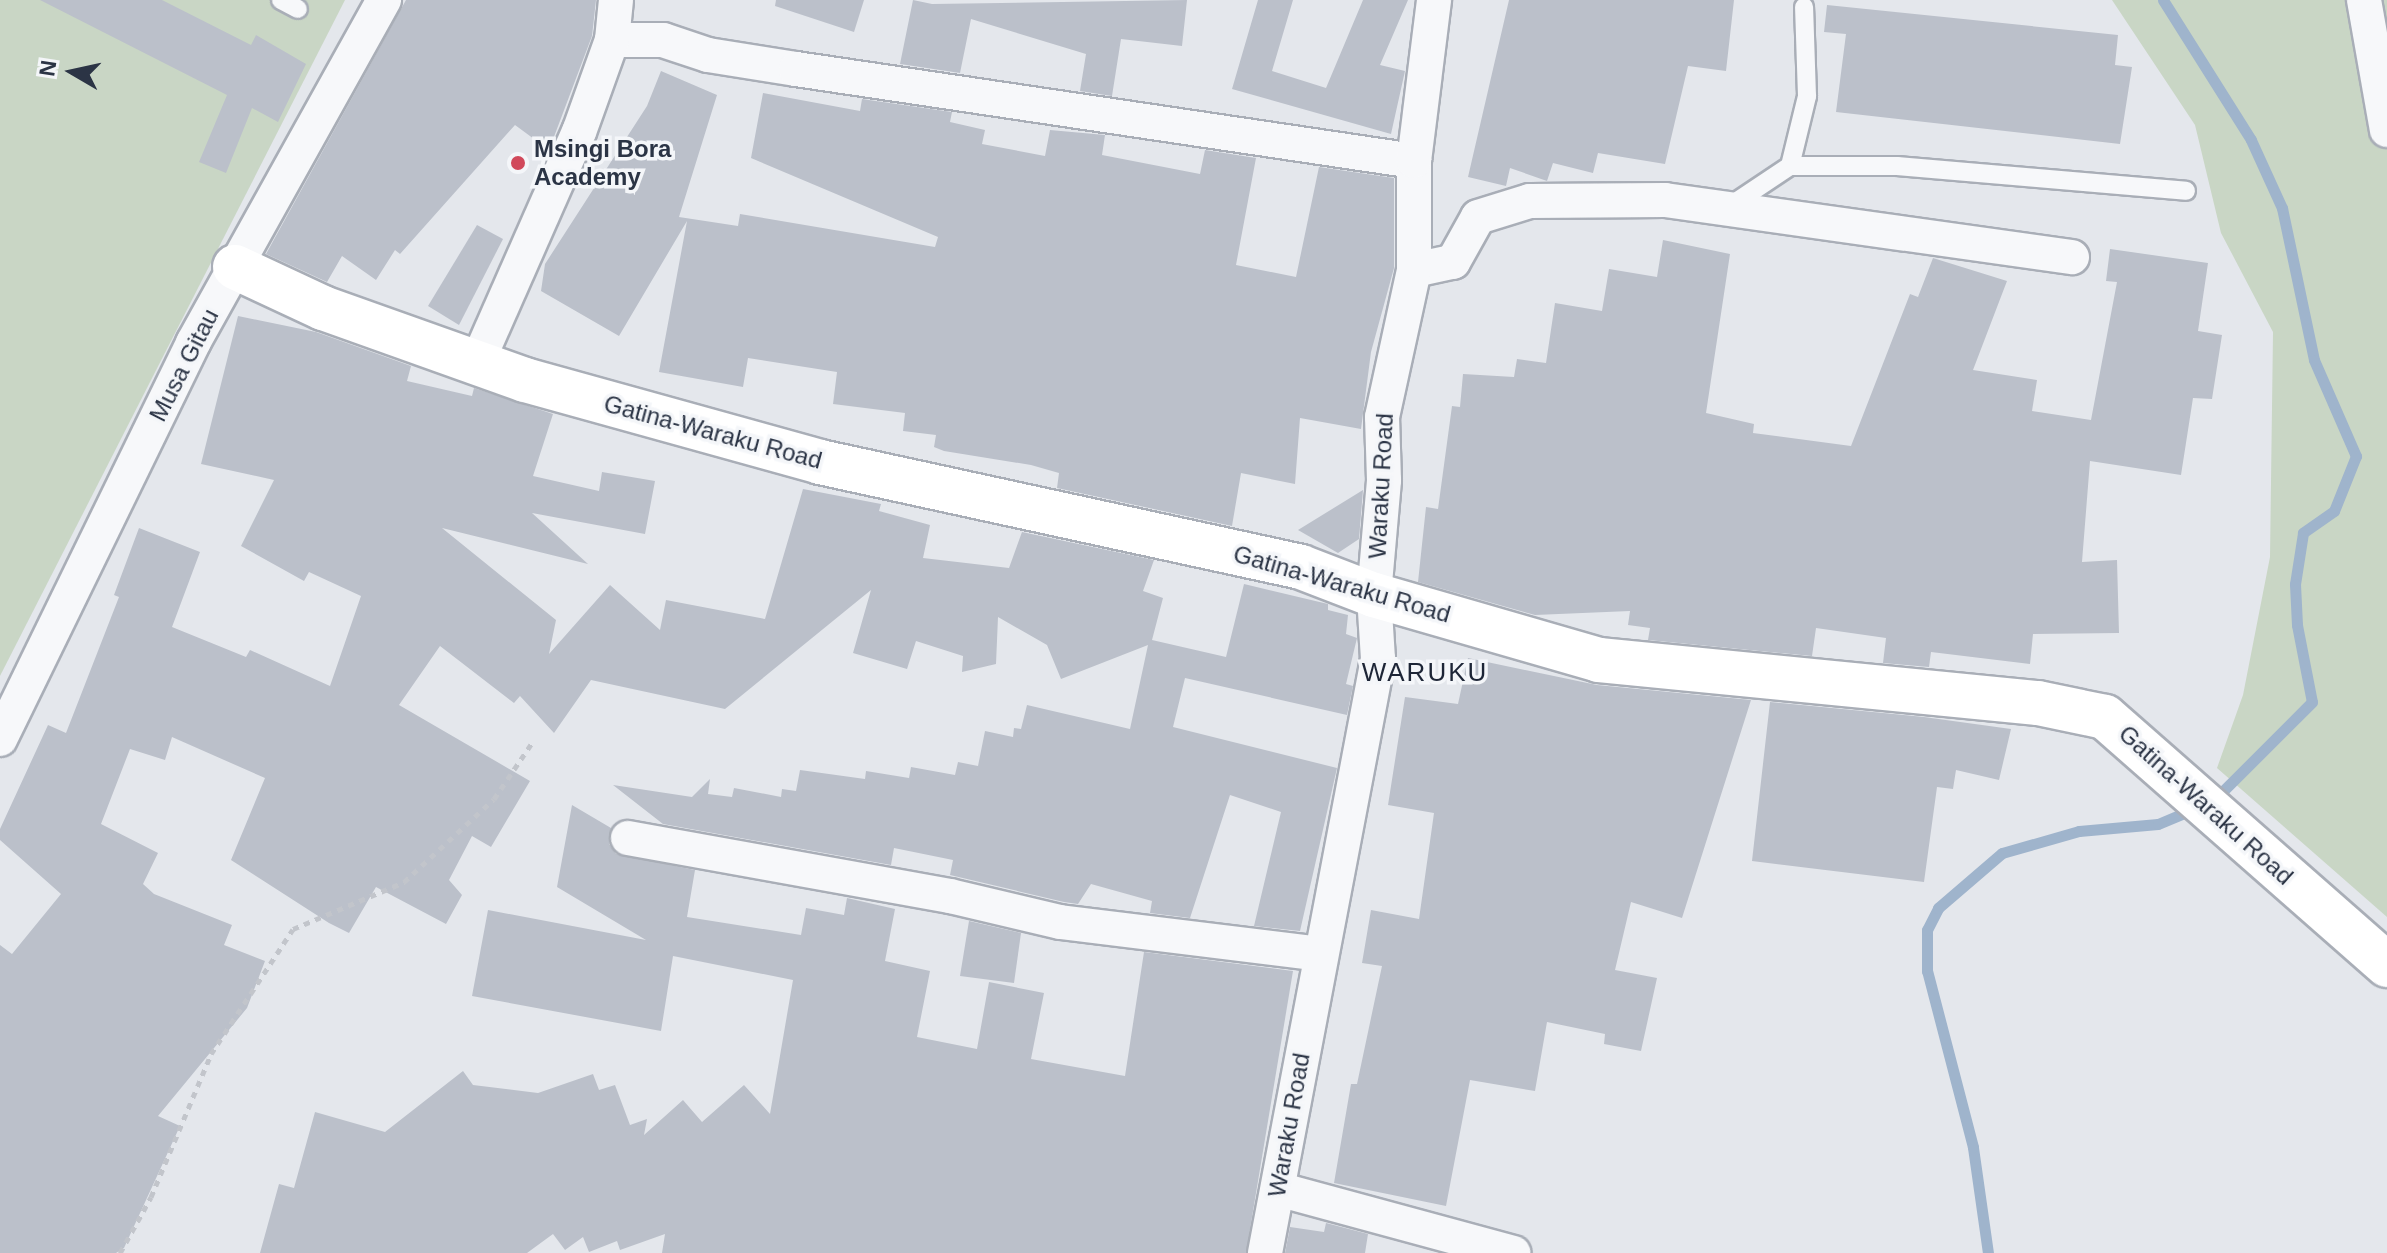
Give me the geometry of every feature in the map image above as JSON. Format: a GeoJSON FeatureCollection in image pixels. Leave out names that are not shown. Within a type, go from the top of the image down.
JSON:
{"type":"FeatureCollection","features":[{"type":"Feature","properties":{"kind":"street","name":"Musa Gitau"},"geometry":{"type":"LineString","coordinates":[[0,739],[235,267],[384,0]]}},
{"type":"Feature","properties":{"kind":"street"},"geometry":{"type":"LineString","coordinates":[[476,365],[579,132],[612,40],[616,0]]}},
{"type":"Feature","properties":{"kind":"street","name":"Waraku Road"},"geometry":{"type":"LineString","coordinates":[[1265,1253],[1378,659],[1374,595],[1384,480],[1382,417],[1414,270],[1414,161],[1434,0]]}},
{"type":"Feature","properties":{"kind":"street"},"geometry":{"type":"LineString","coordinates":[[2364,0],[2387,130]]}},
{"type":"Feature","properties":{"kind":"street"},"geometry":{"type":"LineString","coordinates":[[612,40],[663,40],[708,55],[1414,161]]}},
{"type":"Feature","properties":{"kind":"street"},"geometry":{"type":"LineString","coordinates":[[1414,270],[1453,262],[1478,217],[1530,201],[1665,200],[2072,257]]}},
{"type":"Feature","properties":{"kind":"street","name":"Gatina-Waraku Road"},"geometry":{"type":"LineString","coordinates":[[235,267],[323,308],[476,365],[820,462],[1301,567],[1374,595],[1599,660],[2038,703],[2105,717],[2152,753],[2239,836],[2387,965]]}},
{"type":"Feature","properties":{"kind":"street"},"geometry":{"type":"LineString","coordinates":[[628,838],[950,896],[1060,922],[1320,954]]}},
{"type":"Feature","properties":{"kind":"street"},"geometry":{"type":"LineString","coordinates":[[1278,1189],[1513,1253]]}},
{"type":"Feature","properties":{"kind":"lane"},"geometry":{"type":"LineString","coordinates":[[281,0],[298,9]]}},
{"type":"Feature","properties":{"kind":"lane"},"geometry":{"type":"LineString","coordinates":[[1790,166],[1807,96],[1804,7]]}},
{"type":"Feature","properties":{"kind":"lane"},"geometry":{"type":"LineString","coordinates":[[1729,207],[1790,166],[1897,166],[2186,191]]}},
{"type":"Feature","properties":{"kind":"path"},"geometry":{"type":"LineString","coordinates":[[120,1253],[151,1197],[211,1054],[293,929],[404,882],[494,799],[534,740]]}},
{"type":"Feature","properties":{"kind":"green space"},"geometry":{"type":"Polygon","coordinates":[[[0,0],[345,0],[0,676],[0,0]]]}},
{"type":"Feature","properties":{"kind":"green space"},"geometry":{"type":"Polygon","coordinates":[[[2112,0],[2387,0],[2387,917],[2217,768],[2243,695],[2270,557],[2273,332],[2221,233],[2195,125],[2112,0]]]}},
{"type":"Feature","properties":{"kind":"building"},"geometry":{"type":"Polygon","coordinates":[[[40,0],[162,0],[251,45],[256,35],[306,64],[278,122],[252,108],[226,173],[199,162],[227,95],[40,0]]]}},
{"type":"Feature","properties":{"kind":"building"},"geometry":{"type":"Polygon","coordinates":[[[406,0],[596,0],[592,36],[549,150],[515,125],[400,254],[395,250],[376,280],[342,256],[327,282],[266,254],[406,0]]]}},
{"type":"Feature","properties":{"kind":"building"},"geometry":{"type":"Polygon","coordinates":[[[776,0],[864,0],[854,32],[775,6],[776,0]]]}},
{"type":"Feature","properties":{"kind":"building"},"geometry":{"type":"Polygon","coordinates":[[[913,0],[932,4],[1187,0],[1182,46],[1121,39],[1112,96],[1080,91],[1086,54],[971,19],[960,73],[900,64],[913,0]]]}},
{"type":"Feature","properties":{"kind":"building"},"geometry":{"type":"Polygon","coordinates":[[[1258,0],[1293,0],[1272,71],[1326,88],[1363,0],[1408,0],[1380,65],[1405,71],[1391,134],[1232,89],[1258,0]]]}},
{"type":"Feature","properties":{"kind":"building"},"geometry":{"type":"Polygon","coordinates":[[[1509,0],[1734,0],[1726,71],[1688,66],[1665,164],[1598,153],[1593,173],[1553,163],[1547,181],[1510,168],[1506,186],[1468,177],[1509,0]]]}},
{"type":"Feature","properties":{"kind":"building"},"geometry":{"type":"Polygon","coordinates":[[[1827,5],[2118,35],[2115,65],[2132,67],[2120,144],[1836,112],[1846,34],[1824,32],[1827,5]]]}},
{"type":"Feature","properties":{"kind":"building"},"geometry":{"type":"Polygon","coordinates":[[[661,71],[717,95],[679,217],[738,226],[740,214],[935,247],[938,237],[751,158],[763,93],[860,111],[862,99],[952,112],[950,122],[985,130],[982,144],[1045,156],[1050,130],[1105,135],[1102,155],[1200,174],[1205,150],[1256,158],[1236,265],[1296,277],[1319,167],[1394,178],[1394,268],[1371,352],[1361,429],[1300,418],[1295,484],[1241,473],[1232,526],[1057,488],[1059,473],[1031,465],[944,451],[934,447],[936,435],[903,431],[905,413],[833,404],[837,372],[748,358],[743,387],[659,372],[687,221],[619,336],[541,291],[545,264],[647,106],[661,71]]]}},
{"type":"Feature","properties":{"kind":"building"},"geometry":{"type":"Polygon","coordinates":[[[477,225],[503,239],[459,325],[428,306],[477,225]]]}},
{"type":"Feature","properties":{"kind":"building"},"geometry":{"type":"Polygon","coordinates":[[[1663,240],[1730,254],[1706,413],[1754,424],[1753,433],[1851,446],[1910,294],[1918,297],[1933,258],[2007,281],[1973,370],[2037,380],[2032,411],[2091,420],[2117,282],[2106,281],[2110,249],[2208,263],[2198,331],[2222,335],[2212,399],[2193,398],[2181,475],[2090,461],[2082,562],[2117,560],[2119,633],[2033,634],[2030,664],[1931,652],[1929,667],[1883,663],[1886,638],[1816,628],[1812,656],[1648,640],[1650,628],[1628,625],[1630,611],[1535,615],[1418,582],[1426,507],[1438,509],[1452,406],[1460,407],[1463,374],[1514,377],[1517,359],[1546,363],[1555,303],[1602,311],[1609,269],[1657,277],[1663,240]]]}},
{"type":"Feature","properties":{"kind":"building"},"geometry":{"type":"Polygon","coordinates":[[[238,316],[316,332],[411,366],[407,381],[472,396],[474,388],[553,414],[533,476],[599,491],[602,472],[655,481],[645,534],[532,513],[588,564],[442,528],[556,620],[549,654],[610,585],[660,630],[666,600],[765,619],[803,489],[881,504],[879,511],[930,525],[923,558],[1009,568],[1022,532],[1154,560],[1143,591],[1163,598],[1152,640],[1226,657],[1244,584],[1328,604],[1328,610],[1348,615],[1346,634],[1357,638],[1346,684],[1353,686],[1347,715],[1185,678],[1173,727],[1337,768],[1300,931],[1254,926],[1281,812],[1230,795],[1190,918],[1150,913],[1152,901],[1091,884],[1078,904],[1064,902],[950,875],[953,860],[894,848],[891,865],[663,824],[613,785],[692,797],[710,779],[708,794],[732,797],[734,788],[781,797],[782,789],[796,791],[800,770],[865,779],[866,771],[909,778],[911,767],[955,775],[958,762],[978,766],[985,731],[1013,737],[1014,728],[1021,729],[1027,705],[1130,729],[1148,645],[1061,679],[1047,645],[998,617],[996,664],[962,672],[963,656],[916,641],[907,669],[853,653],[871,590],[725,709],[591,680],[554,733],[520,696],[514,703],[440,646],[399,705],[530,781],[491,847],[472,836],[449,880],[462,895],[446,924],[376,887],[349,933],[329,923],[231,860],[265,778],[172,737],[165,760],[130,749],[101,824],[158,853],[143,884],[154,894],[232,925],[224,945],[265,961],[247,1008],[158,1116],[180,1126],[124,1248],[116,1253],[0,1253],[0,945],[12,954],[61,894],[0,840],[0,829],[48,725],[66,733],[119,597],[114,595],[139,528],[200,552],[172,627],[246,657],[250,650],[330,686],[361,596],[309,572],[304,581],[241,546],[274,480],[201,464],[238,316]]]}},
{"type":"Feature","properties":{"kind":"building"},"geometry":{"type":"Polygon","coordinates":[[[1363,490],[1359,539],[1338,553],[1298,530],[1363,490]]]}},
{"type":"Feature","properties":{"kind":"building"},"geometry":{"type":"Polygon","coordinates":[[[1468,658],[1597,685],[1751,700],[1682,918],[1631,902],[1615,970],[1657,978],[1641,1051],[1604,1044],[1605,1034],[1547,1022],[1535,1091],[1470,1080],[1446,1206],[1334,1183],[1351,1084],[1357,1084],[1382,966],[1362,963],[1371,910],[1419,919],[1434,813],[1388,805],[1405,697],[1458,704],[1468,658]]]}},
{"type":"Feature","properties":{"kind":"building"},"geometry":{"type":"Polygon","coordinates":[[[1770,702],[2011,729],[1999,780],[1956,770],[1953,789],[1937,787],[1924,882],[1752,861],[1770,702]]]}},
{"type":"Feature","properties":{"kind":"building"},"geometry":{"type":"Polygon","coordinates":[[[572,805],[611,828],[609,844],[616,854],[695,870],[687,917],[801,935],[806,908],[844,915],[847,898],[895,909],[885,961],[930,971],[917,1037],[977,1049],[989,982],[1044,993],[1031,1059],[1125,1076],[1144,952],[1293,971],[1246,1253],[662,1253],[665,1234],[620,1250],[617,1241],[589,1252],[583,1237],[565,1250],[553,1234],[527,1253],[260,1253],[279,1184],[294,1188],[315,1112],[385,1132],[463,1071],[473,1085],[538,1093],[593,1074],[599,1090],[615,1085],[630,1125],[647,1119],[644,1135],[683,1100],[702,1122],[744,1085],[770,1114],[793,980],[673,956],[661,1031],[472,996],[488,910],[646,940],[557,887],[572,805]]]}},
{"type":"Feature","properties":{"kind":"building"},"geometry":{"type":"Polygon","coordinates":[[[969,921],[1021,933],[1014,983],[960,976],[969,921]]]}},
{"type":"Feature","properties":{"kind":"building"},"geometry":{"type":"Polygon","coordinates":[[[1326,1223],[1368,1234],[1365,1253],[1285,1253],[1290,1227],[1324,1232],[1326,1223]]]}},
{"type":"Feature","properties":{"kind":"waterway"},"geometry":{"type":"LineString","coordinates":[[2163,0],[2251,140],[2282,208],[2314,360],[2356,456],[2334,511],[2303,533],[2295,584],[2297,625],[2312,702],[2212,802]]}},
{"type":"Feature","properties":{"kind":"waterway"},"geometry":{"type":"LineString","coordinates":[[1988,1253],[1973,1147],[1927,971],[1927,930],[1938,908],[2002,853],[2079,831],[2158,824],[2196,808]]}},
{"type":"Feature","properties":{"kind":"place","name":"Msingi Bora Academy"},"geometry":{"type":"Point","coordinates":[518,163]}},
{"type":"Feature","properties":{"kind":"district","name":"WARUKU"},"geometry":{"type":"Point","coordinates":[1425,673]}}]}
